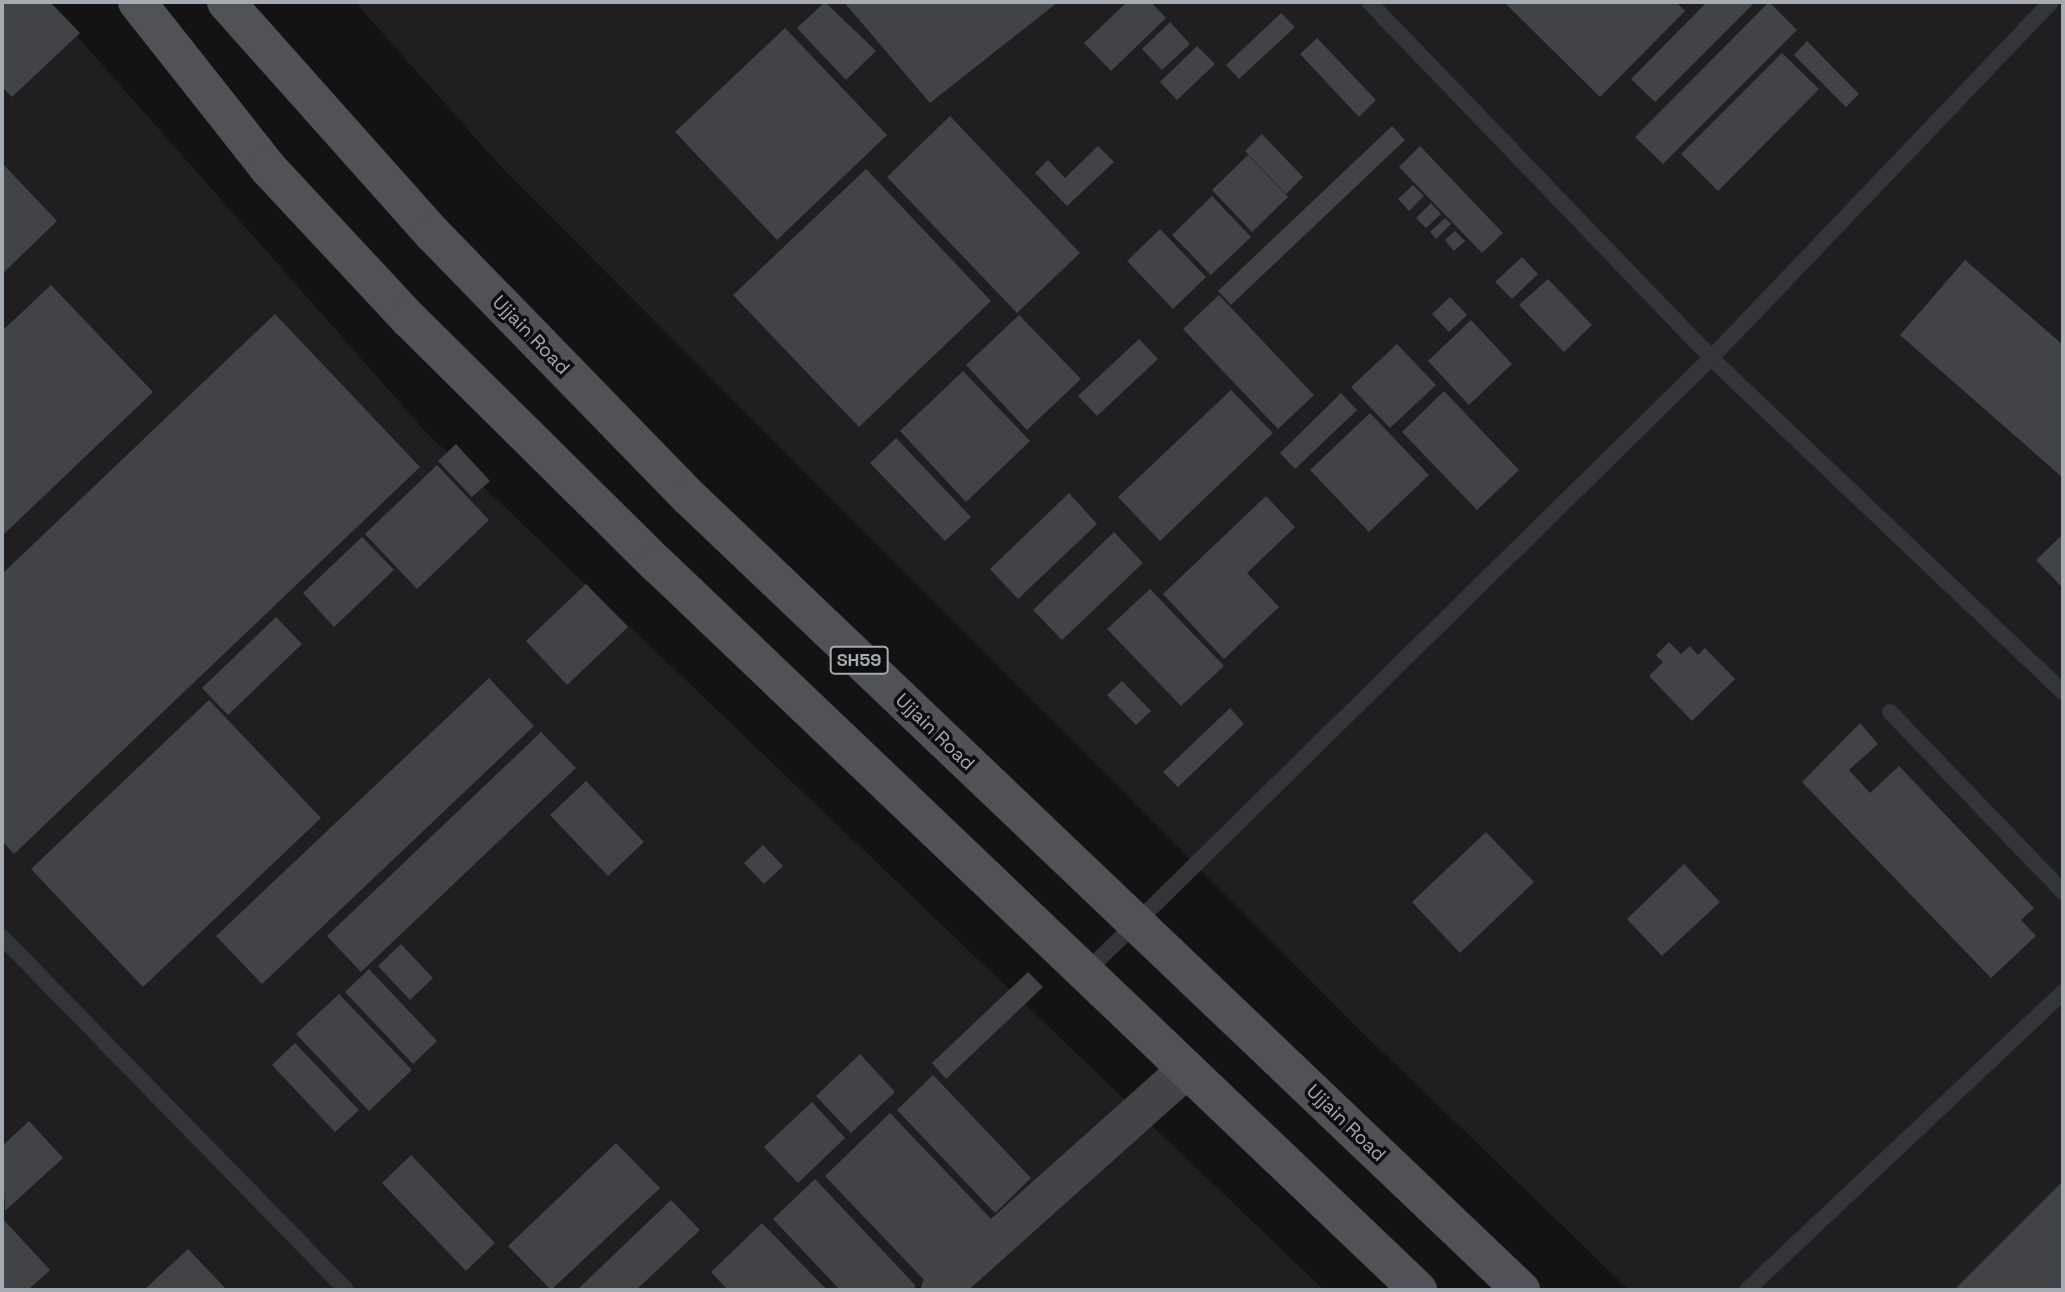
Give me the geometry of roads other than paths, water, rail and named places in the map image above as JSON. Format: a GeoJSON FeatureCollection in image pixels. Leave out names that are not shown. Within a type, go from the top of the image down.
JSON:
{"type":"FeatureCollection","features":[{"type":"Feature","properties":{"kind":"main road"},"geometry":{"type":"LineString","coordinates":[[137,2],[268,168],[409,319],[657,564],[1418,1290]]}},
{"type":"Feature","properties":{"kind":"main road","name":"Ujjain Road"},"geometry":{"type":"LineString","coordinates":[[226,2],[433,234],[690,498],[1521,1290]]}},
{"type":"Feature","properties":{"kind":"street"},"geometry":{"type":"LineString","coordinates":[[940,1290],[1187,1069]]}},
{"type":"Feature","properties":{"kind":"lane"},"geometry":{"type":"LineString","coordinates":[[1369,2],[1711,358],[2063,692]]}},
{"type":"Feature","properties":{"kind":"lane"},"geometry":{"type":"LineString","coordinates":[[1086,971],[1711,358],[2051,2]]}},
{"type":"Feature","properties":{"kind":"lane"},"geometry":{"type":"LineString","coordinates":[[1890,712],[2063,892]]}},
{"type":"Feature","properties":{"kind":"lane"},"geometry":{"type":"LineString","coordinates":[[2,937],[346,1290]]}},
{"type":"Feature","properties":{"kind":"lane"},"geometry":{"type":"LineString","coordinates":[[1746,1290],[2063,992]]}}]}
